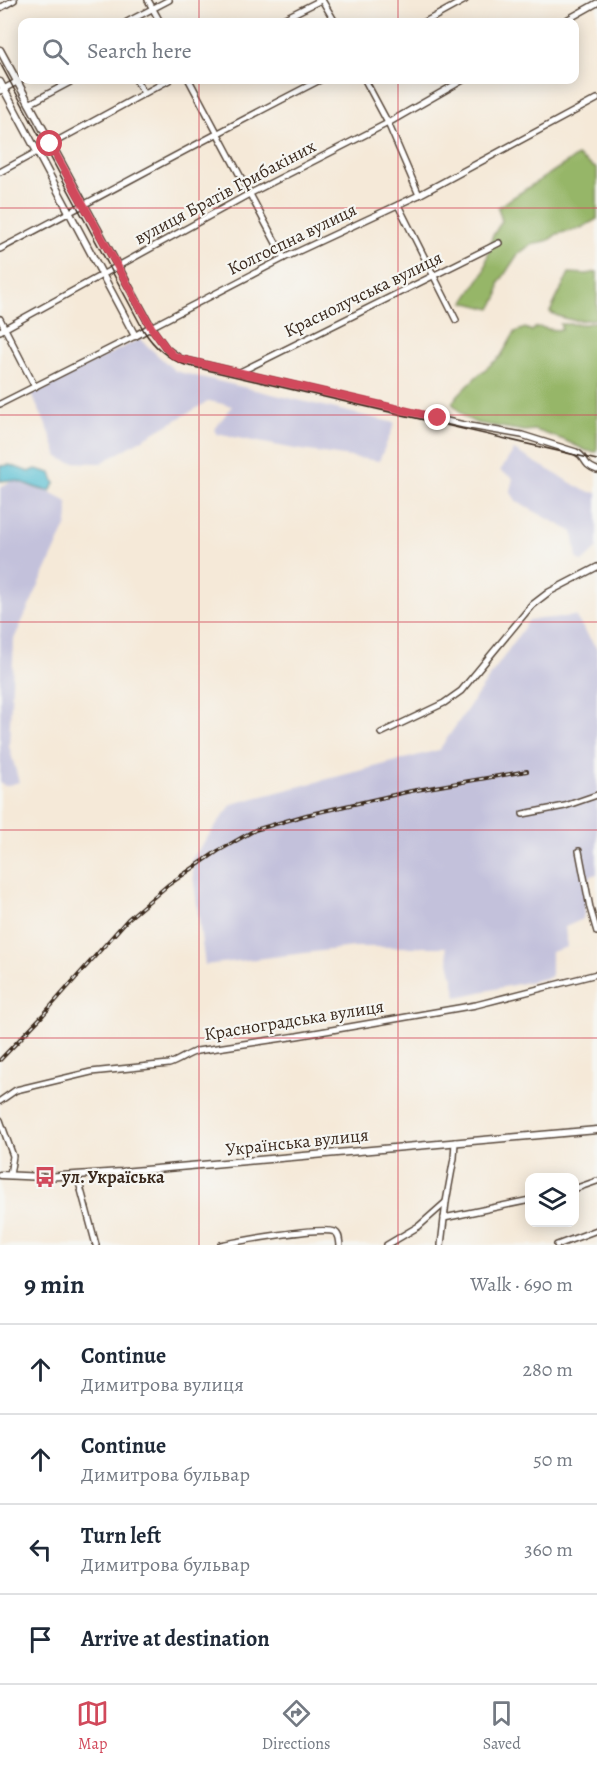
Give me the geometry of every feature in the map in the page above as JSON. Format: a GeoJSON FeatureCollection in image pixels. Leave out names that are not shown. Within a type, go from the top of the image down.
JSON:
{"type":"FeatureCollection","features":[{"type":"Feature","properties":{"kind":"street"},"geometry":{"type":"LineString","coordinates":[[0,8],[14,0]]}},
{"type":"Feature","properties":{"kind":"street"},"geometry":{"type":"LineString","coordinates":[[148,0],[158,18]]}},
{"type":"Feature","properties":{"kind":"street"},"geometry":{"type":"LineString","coordinates":[[134,18],[169,0]]}},
{"type":"Feature","properties":{"kind":"street"},"geometry":{"type":"LineString","coordinates":[[284,18],[321,0],[332,18]]}},
{"type":"Feature","properties":{"kind":"street"},"geometry":{"type":"LineString","coordinates":[[432,18],[465,0]]}},
{"type":"Feature","properties":{"kind":"street"},"geometry":{"type":"LineString","coordinates":[[570,18],[597,3]]}},
{"type":"Feature","properties":{"kind":"street"},"geometry":{"type":"LineString","coordinates":[[0,51],[18,77]]}},
{"type":"Feature","properties":{"kind":"street"},"geometry":{"type":"LineString","coordinates":[[18,81],[1,87],[135,336]]}},
{"type":"Feature","properties":{"kind":"street"},"geometry":{"type":"LineString","coordinates":[[22,84],[29,104],[50,144],[151,327],[173,355],[181,359],[464,425],[530,437],[580,454],[587,465],[597,470]]}},
{"type":"Feature","properties":{"kind":"street"},"geometry":{"type":"LineString","coordinates":[[29,104],[66,84]]}},
{"type":"Feature","properties":{"kind":"street"},"geometry":{"type":"LineString","coordinates":[[138,84],[144,93]]}},
{"type":"Feature","properties":{"kind":"street"},"geometry":{"type":"LineString","coordinates":[[0,172],[161,84]]}},
{"type":"Feature","properties":{"kind":"street"},"geometry":{"type":"LineString","coordinates":[[191,84],[284,258]]}},
{"type":"Feature","properties":{"kind":"street"},"geometry":{"type":"LineString","coordinates":[[0,249],[312,84]]}},
{"type":"Feature","properties":{"kind":"street"},"geometry":{"type":"LineString","coordinates":[[368,84],[419,195]]}},
{"type":"Feature","properties":{"kind":"street","name":"вулиця Братів Грибакіних"},"geometry":{"type":"LineString","coordinates":[[2,330],[456,84]]}},
{"type":"Feature","properties":{"kind":"street","name":"Колгоспна вулиця"},"geometry":{"type":"LineString","coordinates":[[0,404],[284,258],[419,195],[597,99]]}},
{"type":"Feature","properties":{"kind":"street"},"geometry":{"type":"LineString","coordinates":[[398,205],[456,320]]}},
{"type":"Feature","properties":{"kind":"street","name":"Краснолучська вулиця"},"geometry":{"type":"LineString","coordinates":[[240,372],[499,243]]}},
{"type":"Feature","properties":{"kind":"street"},"geometry":{"type":"LineString","coordinates":[[0,319],[2,330],[35,387]]}},
{"type":"Feature","properties":{"kind":"street"},"geometry":{"type":"LineString","coordinates":[[381,733],[444,703],[461,691],[532,604],[549,592],[597,567]]}},
{"type":"Feature","properties":{"kind":"street"},"geometry":{"type":"LineString","coordinates":[[523,814],[565,806],[597,795]]}},
{"type":"Feature","properties":{"kind":"street"},"geometry":{"type":"LineString","coordinates":[[579,851],[597,932]]}},
{"type":"Feature","properties":{"kind":"street"},"geometry":{"type":"LineString","coordinates":[[590,908],[597,907]]}},
{"type":"Feature","properties":{"kind":"street","name":"Красноградська вулиця"},"geometry":{"type":"LineString","coordinates":[[0,1101],[16,1090],[90,1072],[169,1064],[188,1053],[197,1051],[476,1005],[597,974]]}},
{"type":"Feature","properties":{"kind":"street"},"geometry":{"type":"LineString","coordinates":[[0,1120],[14,1156],[10,1175]]}},
{"type":"Feature","properties":{"kind":"street","name":"Українська вулиця"},"geometry":{"type":"LineString","coordinates":[[0,1174],[45,1177],[77,1175],[597,1130]]}},
{"type":"Feature","properties":{"kind":"street"},"geometry":{"type":"LineString","coordinates":[[441,1245],[455,1142]]}},
{"type":"Feature","properties":{"kind":"street"},"geometry":{"type":"LineString","coordinates":[[77,1175],[96,1245]]}},
{"type":"Feature","properties":{"kind":"street"},"geometry":{"type":"LineString","coordinates":[[579,1187],[597,1181]]}},
{"type":"Feature","properties":{"kind":"street"},"geometry":{"type":"LineString","coordinates":[[444,1218],[525,1201]]}},
{"type":"Feature","properties":{"kind":"street"},"geometry":{"type":"LineString","coordinates":[[387,1245],[419,1226],[446,1202]]}},
{"type":"Feature","properties":{"kind":"street"},"geometry":{"type":"LineString","coordinates":[[221,1245],[316,1230],[334,1232],[339,1236],[340,1245]]}},
{"type":"Feature","properties":{"kind":"street"},"geometry":{"type":"LineString","coordinates":[[557,1245],[597,1230]]}},
{"type":"Feature","properties":{"kind":"shaded area"},"geometry":{"type":"Polygon","coordinates":[[[140,339],[175,371],[395,423],[379,461],[295,449],[217,434],[214,430],[232,406],[209,401],[101,463],[69,462],[58,457],[49,431],[31,393],[140,339]]]}},
{"type":"Feature","properties":{"kind":"shaded area"},"geometry":{"type":"Polygon","coordinates":[[[514,450],[585,491],[597,493],[597,548],[582,562],[577,558],[573,532],[517,502],[510,491],[513,478],[500,471],[514,450]]]}},
{"type":"Feature","properties":{"kind":"shaded area"},"geometry":{"type":"Polygon","coordinates":[[[12,480],[41,487],[67,502],[68,512],[67,524],[14,639],[9,746],[19,782],[5,786],[0,782],[0,488],[12,480]]]}},
{"type":"Feature","properties":{"kind":"shaded area"},"geometry":{"type":"Polygon","coordinates":[[[575,616],[597,649],[597,874],[590,876],[583,919],[565,927],[567,947],[551,952],[551,977],[457,997],[446,947],[354,947],[205,965],[191,860],[232,804],[439,750],[529,620],[575,616]]]}},
{"type":"Feature","properties":{"kind":"green space"},"geometry":{"type":"Polygon","coordinates":[[[577,156],[597,169],[597,219],[581,228],[557,234],[549,240],[531,245],[518,254],[499,283],[498,296],[491,309],[464,302],[484,272],[492,237],[502,221],[498,207],[577,156]]]}},
{"type":"Feature","properties":{"kind":"green space"},"geometry":{"type":"Polygon","coordinates":[[[597,272],[597,318],[573,320],[550,312],[569,273],[597,272]]]}},
{"type":"Feature","properties":{"kind":"green space"},"geometry":{"type":"Polygon","coordinates":[[[597,321],[597,452],[587,451],[535,430],[524,431],[476,423],[464,417],[452,403],[476,377],[501,356],[515,332],[525,328],[532,331],[536,327],[559,330],[562,329],[560,324],[586,324],[597,321]]]}},
{"type":"Feature","properties":{"kind":"water"},"geometry":{"type":"Polygon","coordinates":[[[10,465],[29,472],[36,469],[51,473],[55,484],[50,491],[15,481],[0,481],[0,466],[10,465]]]}},
{"type":"Feature","properties":{"kind":"tram line"},"geometry":{"type":"LineString","coordinates":[[0,63],[144,331],[152,342],[167,355],[185,365],[597,460]]}},
{"type":"Feature","properties":{"kind":"railway"},"geometry":{"type":"LineString","coordinates":[[0,1060],[128,919],[168,885],[218,851],[255,830],[306,815],[411,791],[527,771]]}},
{"type":"Feature","properties":{"kind":"place","name":"ул. Україська"},"geometry":{"type":"Point","coordinates":[45,1177]}},
{"type":"Feature","properties":{"kind":"route"},"geometry":{"type":"LineString","coordinates":[[50,144],[151,327],[173,355],[181,359],[438,418]]}}]}
